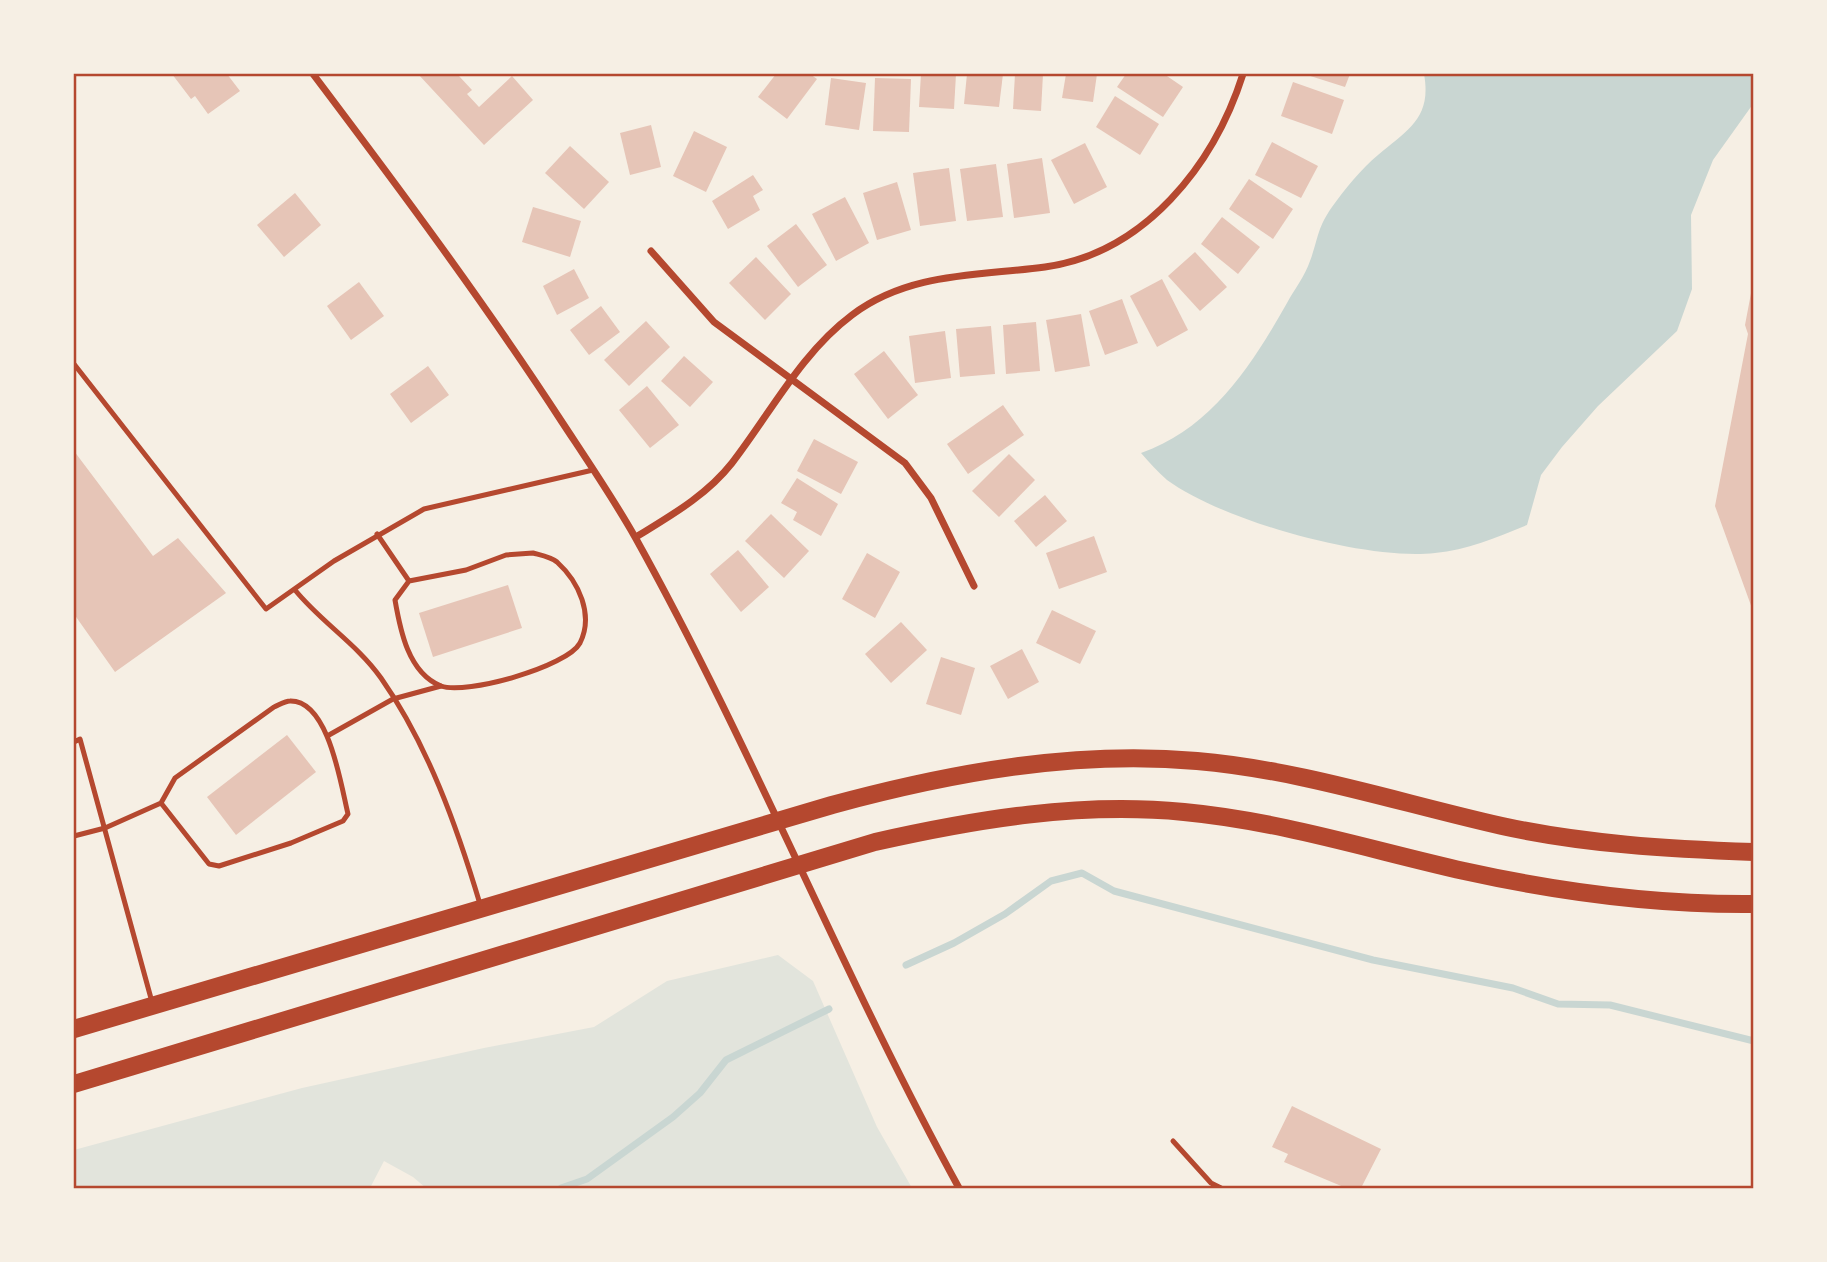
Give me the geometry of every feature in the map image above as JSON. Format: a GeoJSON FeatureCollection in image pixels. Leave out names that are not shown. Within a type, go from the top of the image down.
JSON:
{"type":"FeatureCollection","features":[{"type":"Feature","properties":{"kind":"main road"},"geometry":{"type":"LineString","coordinates":[[74,1029],[883,791],[1002,768],[1127,760],[1195,761],[1328,782],[1503,826],[1560,836],[1671,849],[1754,852]]}},
{"type":"Feature","properties":{"kind":"main road"},"geometry":{"type":"LineString","coordinates":[[74,1084],[874,842],[960,823],[1034,812],[1104,809],[1184,812],[1255,821],[1371,846],[1465,871],[1597,896],[1754,904]]}},
{"type":"Feature","properties":{"kind":"street"},"geometry":{"type":"LineString","coordinates":[[313,74],[459,269],[636,537],[683,626],[801,866],[913,1105],[959,1188]]}},
{"type":"Feature","properties":{"kind":"street"},"geometry":{"type":"LineString","coordinates":[[636,537],[690,504],[717,480],[819,345],[852,315],[881,297],[912,284],[942,277],[1069,262],[1102,250],[1132,234],[1160,211],[1187,181],[1222,125],[1243,74]]}},
{"type":"Feature","properties":{"kind":"street"},"geometry":{"type":"LineString","coordinates":[[651,251],[714,321],[905,463],[919,478],[974,586]]}},
{"type":"Feature","properties":{"kind":"lane"},"geometry":{"type":"LineString","coordinates":[[74,364],[266,609],[377,534],[424,509],[593,470]]}},
{"type":"Feature","properties":{"kind":"lane"},"geometry":{"type":"LineString","coordinates":[[377,534],[410,580]]}},
{"type":"Feature","properties":{"kind":"lane"},"geometry":{"type":"LineString","coordinates":[[329,735],[393,699],[441,686],[469,687],[562,660],[579,645],[587,619],[578,586],[556,560],[533,553],[506,555],[466,570],[410,580],[395,600],[401,636],[420,669],[441,686]]}},
{"type":"Feature","properties":{"kind":"lane"},"geometry":{"type":"LineString","coordinates":[[295,590],[347,639],[381,678],[439,786],[460,840],[481,909]]}},
{"type":"Feature","properties":{"kind":"lane"},"geometry":{"type":"LineString","coordinates":[[74,836],[105,828],[161,803],[176,778],[289,701],[303,705],[329,735],[348,814],[343,821],[291,843],[219,866],[209,864],[161,803]]}},
{"type":"Feature","properties":{"kind":"lane"},"geometry":{"type":"LineString","coordinates":[[74,742],[80,739],[153,1006]]}},
{"type":"Feature","properties":{"kind":"lane"},"geometry":{"type":"LineString","coordinates":[[1173,1141],[1211,1183],[1221,1188]]}},
{"type":"Feature","properties":{"kind":"shaded area"},"geometry":{"type":"Polygon","coordinates":[[[1424,74],[1753,74],[1753,104],[1713,160],[1691,215],[1692,289],[1677,331],[1598,406],[1562,447],[1541,475],[1527,525],[1482,542],[1435,553],[1372,551],[1296,535],[1223,510],[1192,495],[1167,480],[1141,453],[1188,428],[1209,411],[1244,371],[1305,272],[1327,214],[1372,160],[1415,122],[1424,102],[1424,74]]]}},
{"type":"Feature","properties":{"kind":"shaded area"},"geometry":{"type":"Polygon","coordinates":[[[778,955],[813,981],[877,1127],[912,1188],[426,1188],[413,1177],[384,1161],[370,1188],[74,1188],[74,1150],[302,1088],[594,1027],[667,981],[778,955]]]}},
{"type":"Feature","properties":{"kind":"building"},"geometry":{"type":"Polygon","coordinates":[[[172,74],[227,74],[240,91],[208,114],[195,96],[191,99],[172,74]]]}},
{"type":"Feature","properties":{"kind":"building"},"geometry":{"type":"Polygon","coordinates":[[[418,74],[462,74],[459,76],[472,90],[467,94],[479,107],[512,76],[533,100],[484,145],[418,74]]]}},
{"type":"Feature","properties":{"kind":"building"},"geometry":{"type":"Polygon","coordinates":[[[776,74],[810,74],[817,79],[787,119],[758,97],[776,74]]]}},
{"type":"Feature","properties":{"kind":"building"},"geometry":{"type":"Polygon","coordinates":[[[921,74],[956,74],[954,109],[919,107],[921,74]]]}},
{"type":"Feature","properties":{"kind":"building"},"geometry":{"type":"Polygon","coordinates":[[[967,74],[1003,74],[999,107],[964,104],[967,74]]]}},
{"type":"Feature","properties":{"kind":"building"},"geometry":{"type":"Polygon","coordinates":[[[1015,74],[1043,74],[1041,111],[1013,109],[1015,74]]]}},
{"type":"Feature","properties":{"kind":"building"},"geometry":{"type":"Polygon","coordinates":[[[1066,74],[1097,74],[1093,102],[1062,98],[1066,74]]]}},
{"type":"Feature","properties":{"kind":"building"},"geometry":{"type":"Polygon","coordinates":[[[1126,74],[1164,74],[1183,87],[1163,117],[1117,87],[1126,74]]]}},
{"type":"Feature","properties":{"kind":"building"},"geometry":{"type":"Polygon","coordinates":[[[1304,74],[1350,74],[1345,87],[1304,74]]]}},
{"type":"Feature","properties":{"kind":"building"},"geometry":{"type":"Polygon","coordinates":[[[831,78],[866,83],[859,130],[825,125],[831,78]]]}},
{"type":"Feature","properties":{"kind":"building"},"geometry":{"type":"Polygon","coordinates":[[[875,78],[911,79],[909,132],[873,131],[875,78]]]}},
{"type":"Feature","properties":{"kind":"building"},"geometry":{"type":"Polygon","coordinates":[[[1293,82],[1344,100],[1332,134],[1281,116],[1293,82]]]}},
{"type":"Feature","properties":{"kind":"building"},"geometry":{"type":"Polygon","coordinates":[[[1115,96],[1159,124],[1140,155],[1096,127],[1115,96]]]}},
{"type":"Feature","properties":{"kind":"building"},"geometry":{"type":"Polygon","coordinates":[[[651,125],[661,167],[630,175],[620,133],[651,125]]]}},
{"type":"Feature","properties":{"kind":"building"},"geometry":{"type":"Polygon","coordinates":[[[694,131],[727,147],[706,192],[673,176],[694,131]]]}},
{"type":"Feature","properties":{"kind":"building"},"geometry":{"type":"Polygon","coordinates":[[[1272,142],[1318,166],[1301,198],[1255,175],[1272,142]]]}},
{"type":"Feature","properties":{"kind":"building"},"geometry":{"type":"Polygon","coordinates":[[[1085,143],[1107,187],[1074,204],[1051,160],[1085,143]]]}},
{"type":"Feature","properties":{"kind":"building"},"geometry":{"type":"Polygon","coordinates":[[[570,146],[609,182],[584,209],[545,173],[570,146]]]}},
{"type":"Feature","properties":{"kind":"building"},"geometry":{"type":"Polygon","coordinates":[[[1042,158],[1050,213],[1014,218],[1007,164],[1042,158]]]}},
{"type":"Feature","properties":{"kind":"building"},"geometry":{"type":"Polygon","coordinates":[[[996,164],[1003,217],[967,221],[960,169],[996,164]]]}},
{"type":"Feature","properties":{"kind":"building"},"geometry":{"type":"Polygon","coordinates":[[[949,168],[956,221],[920,226],[913,173],[949,168]]]}},
{"type":"Feature","properties":{"kind":"building"},"geometry":{"type":"Polygon","coordinates":[[[753,175],[763,190],[753,196],[760,210],[728,229],[712,201],[753,175]]]}},
{"type":"Feature","properties":{"kind":"building"},"geometry":{"type":"Polygon","coordinates":[[[1249,179],[1293,209],[1273,239],[1229,209],[1249,179]]]}},
{"type":"Feature","properties":{"kind":"building"},"geometry":{"type":"Polygon","coordinates":[[[897,182],[911,230],[877,240],[863,193],[897,182]]]}},
{"type":"Feature","properties":{"kind":"building"},"geometry":{"type":"Polygon","coordinates":[[[295,193],[321,225],[284,257],[257,225],[295,193]]]}},
{"type":"Feature","properties":{"kind":"building"},"geometry":{"type":"Polygon","coordinates":[[[845,197],[869,243],[836,261],[812,214],[845,197]]]}},
{"type":"Feature","properties":{"kind":"building"},"geometry":{"type":"Polygon","coordinates":[[[533,207],[581,221],[570,257],[522,242],[533,207]]]}},
{"type":"Feature","properties":{"kind":"building"},"geometry":{"type":"Polygon","coordinates":[[[1222,217],[1260,247],[1238,274],[1201,244],[1222,217]]]}},
{"type":"Feature","properties":{"kind":"building"},"geometry":{"type":"Polygon","coordinates":[[[796,224],[827,265],[798,287],[767,246],[796,224]]]}},
{"type":"Feature","properties":{"kind":"building"},"geometry":{"type":"Polygon","coordinates":[[[1195,252],[1227,287],[1200,311],[1168,276],[1195,252]]]}},
{"type":"Feature","properties":{"kind":"building"},"geometry":{"type":"Polygon","coordinates":[[[756,257],[791,294],[765,320],[729,283],[756,257]]]}},
{"type":"Feature","properties":{"kind":"building"},"geometry":{"type":"Polygon","coordinates":[[[574,269],[589,298],[557,315],[543,286],[574,269]]]}},
{"type":"Feature","properties":{"kind":"building"},"geometry":{"type":"Polygon","coordinates":[[[1162,279],[1188,330],[1157,347],[1130,296],[1162,279]]]}},
{"type":"Feature","properties":{"kind":"building"},"geometry":{"type":"Polygon","coordinates":[[[359,282],[384,316],[351,340],[327,306],[359,282]]]}},
{"type":"Feature","properties":{"kind":"building"},"geometry":{"type":"Polygon","coordinates":[[[1752,288],[1753,611],[1715,506],[1748,334],[1745,325],[1752,288]]]}},
{"type":"Feature","properties":{"kind":"building"},"geometry":{"type":"Polygon","coordinates":[[[1122,299],[1138,343],[1105,355],[1089,311],[1122,299]]]}},
{"type":"Feature","properties":{"kind":"building"},"geometry":{"type":"Polygon","coordinates":[[[601,306],[620,332],[589,355],[570,330],[601,306]]]}},
{"type":"Feature","properties":{"kind":"building"},"geometry":{"type":"Polygon","coordinates":[[[1081,314],[1090,366],[1055,372],[1046,320],[1081,314]]]}},
{"type":"Feature","properties":{"kind":"building"},"geometry":{"type":"Polygon","coordinates":[[[646,321],[670,347],[629,386],[604,360],[646,321]]]}},
{"type":"Feature","properties":{"kind":"building"},"geometry":{"type":"Polygon","coordinates":[[[1036,322],[1040,371],[1006,374],[1003,325],[1036,322]]]}},
{"type":"Feature","properties":{"kind":"building"},"geometry":{"type":"Polygon","coordinates":[[[991,326],[995,374],[960,377],[956,329],[991,326]]]}},
{"type":"Feature","properties":{"kind":"building"},"geometry":{"type":"Polygon","coordinates":[[[945,331],[951,378],[915,383],[909,336],[945,331]]]}},
{"type":"Feature","properties":{"kind":"building"},"geometry":{"type":"Polygon","coordinates":[[[884,351],[918,395],[888,419],[854,374],[884,351]]]}},
{"type":"Feature","properties":{"kind":"building"},"geometry":{"type":"Polygon","coordinates":[[[684,356],[713,382],[690,407],[661,381],[684,356]]]}},
{"type":"Feature","properties":{"kind":"building"},"geometry":{"type":"Polygon","coordinates":[[[428,366],[449,395],[411,423],[390,394],[428,366]]]}},
{"type":"Feature","properties":{"kind":"building"},"geometry":{"type":"Polygon","coordinates":[[[647,386],[679,425],[650,448],[619,410],[647,386]]]}},
{"type":"Feature","properties":{"kind":"building"},"geometry":{"type":"Polygon","coordinates":[[[1003,405],[1024,435],[968,474],[947,444],[1003,405]]]}},
{"type":"Feature","properties":{"kind":"building"},"geometry":{"type":"Polygon","coordinates":[[[814,439],[858,462],[841,494],[797,471],[814,439]]]}},
{"type":"Feature","properties":{"kind":"building"},"geometry":{"type":"Polygon","coordinates":[[[74,451],[153,556],[178,538],[226,593],[115,672],[74,614],[74,451]]]}},
{"type":"Feature","properties":{"kind":"building"},"geometry":{"type":"Polygon","coordinates":[[[1009,454],[1035,480],[999,517],[972,491],[1009,454]]]}},
{"type":"Feature","properties":{"kind":"building"},"geometry":{"type":"Polygon","coordinates":[[[797,478],[838,504],[821,536],[793,520],[797,512],[781,503],[797,478]]]}},
{"type":"Feature","properties":{"kind":"building"},"geometry":{"type":"Polygon","coordinates":[[[1045,495],[1067,521],[1036,547],[1014,521],[1045,495]]]}},
{"type":"Feature","properties":{"kind":"building"},"geometry":{"type":"Polygon","coordinates":[[[771,514],[809,551],[784,578],[745,541],[771,514]]]}},
{"type":"Feature","properties":{"kind":"building"},"geometry":{"type":"Polygon","coordinates":[[[1094,536],[1107,572],[1059,589],[1046,553],[1094,536]]]}},
{"type":"Feature","properties":{"kind":"building"},"geometry":{"type":"Polygon","coordinates":[[[738,550],[769,587],[741,612],[710,574],[738,550]]]}},
{"type":"Feature","properties":{"kind":"building"},"geometry":{"type":"Polygon","coordinates":[[[867,553],[900,572],[875,618],[842,599],[867,553]]]}},
{"type":"Feature","properties":{"kind":"building"},"geometry":{"type":"Polygon","coordinates":[[[508,585],[522,628],[433,657],[419,613],[508,585]]]}},
{"type":"Feature","properties":{"kind":"building"},"geometry":{"type":"Polygon","coordinates":[[[1052,610],[1096,631],[1080,664],[1036,643],[1052,610]]]}},
{"type":"Feature","properties":{"kind":"building"},"geometry":{"type":"Polygon","coordinates":[[[901,622],[927,650],[891,683],[865,654],[901,622]]]}},
{"type":"Feature","properties":{"kind":"building"},"geometry":{"type":"Polygon","coordinates":[[[1022,649],[1039,682],[1008,699],[990,666],[1022,649]]]}},
{"type":"Feature","properties":{"kind":"building"},"geometry":{"type":"Polygon","coordinates":[[[941,657],[975,668],[961,715],[926,704],[941,657]]]}},
{"type":"Feature","properties":{"kind":"building"},"geometry":{"type":"Polygon","coordinates":[[[287,735],[316,772],[236,835],[207,797],[287,735]]]}},
{"type":"Feature","properties":{"kind":"building"},"geometry":{"type":"Polygon","coordinates":[[[1292,1106],[1381,1149],[1361,1188],[1346,1188],[1284,1162],[1288,1154],[1272,1147],[1292,1106]]]}},
{"type":"Feature","properties":{"kind":"waterway"},"geometry":{"type":"LineString","coordinates":[[906,965],[954,943],[1005,914],[1051,881],[1082,873],[1114,891],[1373,960],[1513,988],[1558,1004],[1610,1005],[1754,1041]]}},
{"type":"Feature","properties":{"kind":"waterway"},"geometry":{"type":"LineString","coordinates":[[561,1188],[587,1179],[673,1117],[700,1093],[726,1060],[829,1009]]}}]}
